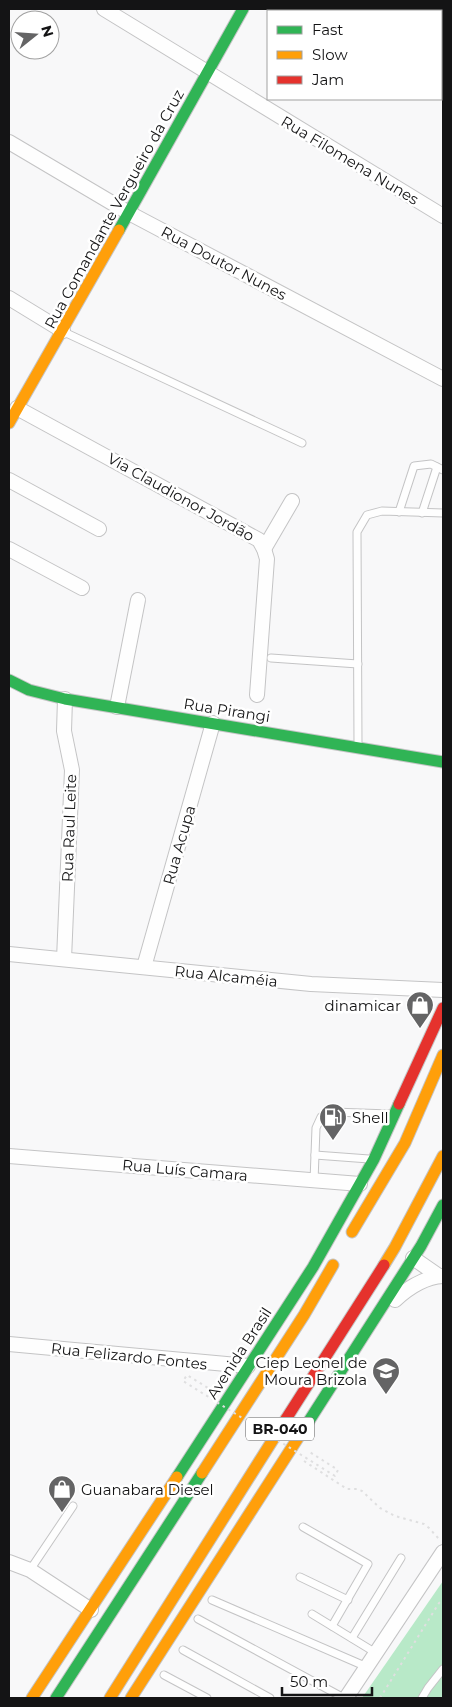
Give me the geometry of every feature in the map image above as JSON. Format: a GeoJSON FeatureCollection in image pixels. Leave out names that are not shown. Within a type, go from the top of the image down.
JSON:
{"type":"FeatureCollection","features":[{"type":"Feature","properties":{"kind":"main road","name":"Rua Comandante Vergueiro da Cruz"},"geometry":{"type":"LineString","coordinates":[[9,424],[243,9]]}},
{"type":"Feature","properties":{"kind":"main road","name":"Rua Pirangi"},"geometry":{"type":"LineString","coordinates":[[9,680],[17,686],[34,692],[66,699],[443,762]]}},
{"type":"Feature","properties":{"kind":"main road","name":"Avenida Brasil"},"geometry":{"type":"LineString","coordinates":[[32,1698],[313,1267],[374,1159],[443,1008]]}},
{"type":"Feature","properties":{"kind":"main road"},"geometry":{"type":"LineString","coordinates":[[304,1315],[318,1278],[363,1199],[402,1122],[436,1048],[443,1019]]}},
{"type":"Feature","properties":{"kind":"main road"},"geometry":{"type":"LineString","coordinates":[[347,1241],[405,1143],[443,1055]]}},
{"type":"Feature","properties":{"kind":"main road","name":"BR-040"},"geometry":{"type":"LineString","coordinates":[[110,1698],[395,1247],[443,1156]]}},
{"type":"Feature","properties":{"kind":"main road"},"geometry":{"type":"LineString","coordinates":[[131,1698],[443,1209]]}},
{"type":"Feature","properties":{"kind":"main road","name":"BR-040"},"geometry":{"type":"LineString","coordinates":[[56,1698],[304,1315],[338,1258]]}},
{"type":"Feature","properties":{"kind":"main road"},"geometry":{"type":"LineString","coordinates":[[51,1698],[79,1663]]}},
{"type":"Feature","properties":{"kind":"street","name":"Rua Filomena Nunes"},"geometry":{"type":"LineString","coordinates":[[104,9],[443,216]]}},
{"type":"Feature","properties":{"kind":"street","name":"Rua Doutor Nunes"},"geometry":{"type":"LineString","coordinates":[[9,142],[129,213],[443,379]]}},
{"type":"Feature","properties":{"kind":"street"},"geometry":{"type":"LineString","coordinates":[[9,298],[63,331]]}},
{"type":"Feature","properties":{"kind":"street","name":"Via Claudionor Jordão"},"geometry":{"type":"LineString","coordinates":[[17,408],[259,540],[264,548],[267,559],[257,695]]}},
{"type":"Feature","properties":{"kind":"street"},"geometry":{"type":"LineString","coordinates":[[9,480],[99,529]]}},
{"type":"Feature","properties":{"kind":"street"},"geometry":{"type":"LineString","coordinates":[[264,548],[292,501]]}},
{"type":"Feature","properties":{"kind":"street"},"geometry":{"type":"LineString","coordinates":[[9,549],[82,588]]}},
{"type":"Feature","properties":{"kind":"street"},"geometry":{"type":"LineString","coordinates":[[117,707],[138,600]]}},
{"type":"Feature","properties":{"kind":"street","name":"Rua Raul Leite"},"geometry":{"type":"LineString","coordinates":[[64,959],[72,770],[64,731],[66,699]]}},
{"type":"Feature","properties":{"kind":"street","name":"Rua Acupa"},"geometry":{"type":"LineString","coordinates":[[144,967],[213,723]]}},
{"type":"Feature","properties":{"kind":"street","name":"Rua Alcaméia"},"geometry":{"type":"LineString","coordinates":[[9,954],[311,984],[443,990]]}},
{"type":"Feature","properties":{"kind":"street","name":"Rua Luís Camara"},"geometry":{"type":"LineString","coordinates":[[9,1156],[360,1184]]}},
{"type":"Feature","properties":{"kind":"street"},"geometry":{"type":"LineString","coordinates":[[413,1258],[441,1276]]}},
{"type":"Feature","properties":{"kind":"street"},"geometry":{"type":"LineString","coordinates":[[371,1324],[404,1292],[420,1282],[441,1276]]}},
{"type":"Feature","properties":{"kind":"street","name":"Rua Felizardo Fontes"},"geometry":{"type":"LineString","coordinates":[[9,1344],[248,1366]]}},
{"type":"Feature","properties":{"kind":"street"},"geometry":{"type":"LineString","coordinates":[[345,1698],[443,1552]]}},
{"type":"Feature","properties":{"kind":"street"},"geometry":{"type":"LineString","coordinates":[[9,1562],[30,1570],[91,1610]]}},
{"type":"Feature","properties":{"kind":"lane"},"geometry":{"type":"LineString","coordinates":[[63,331],[302,442]]}},
{"type":"Feature","properties":{"kind":"lane"},"geometry":{"type":"LineString","coordinates":[[398,512],[414,466],[431,464],[440,469],[422,513]]}},
{"type":"Feature","properties":{"kind":"lane"},"geometry":{"type":"LineString","coordinates":[[358,748],[357,532],[367,515],[382,511],[443,513]]}},
{"type":"Feature","properties":{"kind":"lane"},"geometry":{"type":"LineString","coordinates":[[272,658],[358,664]]}},
{"type":"Feature","properties":{"kind":"lane"},"geometry":{"type":"LineString","coordinates":[[314,1181],[316,1128],[321,1117],[333,1112],[395,1114]]}},
{"type":"Feature","properties":{"kind":"lane"},"geometry":{"type":"LineString","coordinates":[[315,1155],[374,1159]]}},
{"type":"Feature","properties":{"kind":"lane"},"geometry":{"type":"LineString","coordinates":[[30,1570],[73,1506]]}},
{"type":"Feature","properties":{"kind":"lane"},"geometry":{"type":"LineString","coordinates":[[303,1527],[368,1564],[332,1626]]}},
{"type":"Feature","properties":{"kind":"lane"},"geometry":{"type":"LineString","coordinates":[[352,1638],[401,1558]]}},
{"type":"Feature","properties":{"kind":"lane"},"geometry":{"type":"LineString","coordinates":[[300,1577],[348,1600]]}},
{"type":"Feature","properties":{"kind":"lane"},"geometry":{"type":"LineString","coordinates":[[212,1600],[367,1667]]}},
{"type":"Feature","properties":{"kind":"lane"},"geometry":{"type":"LineString","coordinates":[[312,1614],[376,1653]]}},
{"type":"Feature","properties":{"kind":"lane"},"geometry":{"type":"LineString","coordinates":[[198,1619],[345,1698]]}},
{"type":"Feature","properties":{"kind":"lane"},"geometry":{"type":"LineString","coordinates":[[183,1650],[270,1698]]}},
{"type":"Feature","properties":{"kind":"lane"},"geometry":{"type":"LineString","coordinates":[[422,1698],[443,1669]]}},
{"type":"Feature","properties":{"kind":"lane"},"geometry":{"type":"LineString","coordinates":[[164,1675],[207,1698]]}},
{"type":"Feature","properties":{"kind":"path"},"geometry":{"type":"LineString","coordinates":[[213,1391],[187,1375],[184,1382],[334,1476],[338,1470],[308,1451],[303,1460],[347,1489],[362,1491],[380,1508],[395,1516],[424,1524],[443,1543]]}},
{"type":"Feature","properties":{"kind":"path"},"geometry":{"type":"LineString","coordinates":[[380,1698],[439,1603],[443,1600]]}},
{"type":"Feature","properties":{"kind":"green space"},"geometry":{"type":"Polygon","coordinates":[[[443,1581],[443,1698],[362,1698],[443,1581]]]}},
{"type":"Feature","properties":{"kind":"traffic: fast"},"geometry":{"type":"LineString","coordinates":[[119,230],[243,9]]}},
{"type":"Feature","properties":{"kind":"traffic: fast"},"geometry":{"type":"LineString","coordinates":[[9,680],[29,690],[65,699],[443,762]]}},
{"type":"Feature","properties":{"kind":"traffic: fast"},"geometry":{"type":"LineString","coordinates":[[177,1477],[313,1267],[374,1159],[399,1104]]}},
{"type":"Feature","properties":{"kind":"traffic: fast"},"geometry":{"type":"LineString","coordinates":[[307,1424],[421,1246],[443,1205]]}},
{"type":"Feature","properties":{"kind":"traffic: fast"},"geometry":{"type":"LineString","coordinates":[[56,1698],[202,1473]]}},
{"type":"Feature","properties":{"kind":"traffic: slow"},"geometry":{"type":"LineString","coordinates":[[9,423],[119,230]]}},
{"type":"Feature","properties":{"kind":"traffic: slow"},"geometry":{"type":"LineString","coordinates":[[352,1232],[405,1143],[443,1055]]}},
{"type":"Feature","properties":{"kind":"traffic: slow"},"geometry":{"type":"LineString","coordinates":[[384,1265],[443,1156]]}},
{"type":"Feature","properties":{"kind":"traffic: slow"},"geometry":{"type":"LineString","coordinates":[[202,1473],[304,1315],[333,1265]]}},
{"type":"Feature","properties":{"kind":"traffic: slow"},"geometry":{"type":"LineString","coordinates":[[110,1698],[286,1419]]}},
{"type":"Feature","properties":{"kind":"traffic: slow"},"geometry":{"type":"LineString","coordinates":[[131,1698],[307,1424]]}},
{"type":"Feature","properties":{"kind":"traffic: slow"},"geometry":{"type":"LineString","coordinates":[[32,1698],[177,1477]]}},
{"type":"Feature","properties":{"kind":"traffic: jam"},"geometry":{"type":"LineString","coordinates":[[399,1104],[443,1008]]}},
{"type":"Feature","properties":{"kind":"traffic: jam"},"geometry":{"type":"LineString","coordinates":[[286,1419],[384,1265]]}},
{"type":"Feature","properties":{"kind":"place","name":"dinamicar"},"geometry":{"type":"Point","coordinates":[420,1029]}},
{"type":"Feature","properties":{"kind":"place","name":"Shell"},"geometry":{"type":"Point","coordinates":[333,1141]}},
{"type":"Feature","properties":{"kind":"place","name":"Ciep Leonel de Moura Brizola"},"geometry":{"type":"Point","coordinates":[386,1395]}},
{"type":"Feature","properties":{"kind":"place","name":"Guanabara Diesel"},"geometry":{"type":"Point","coordinates":[62,1513]}}]}
